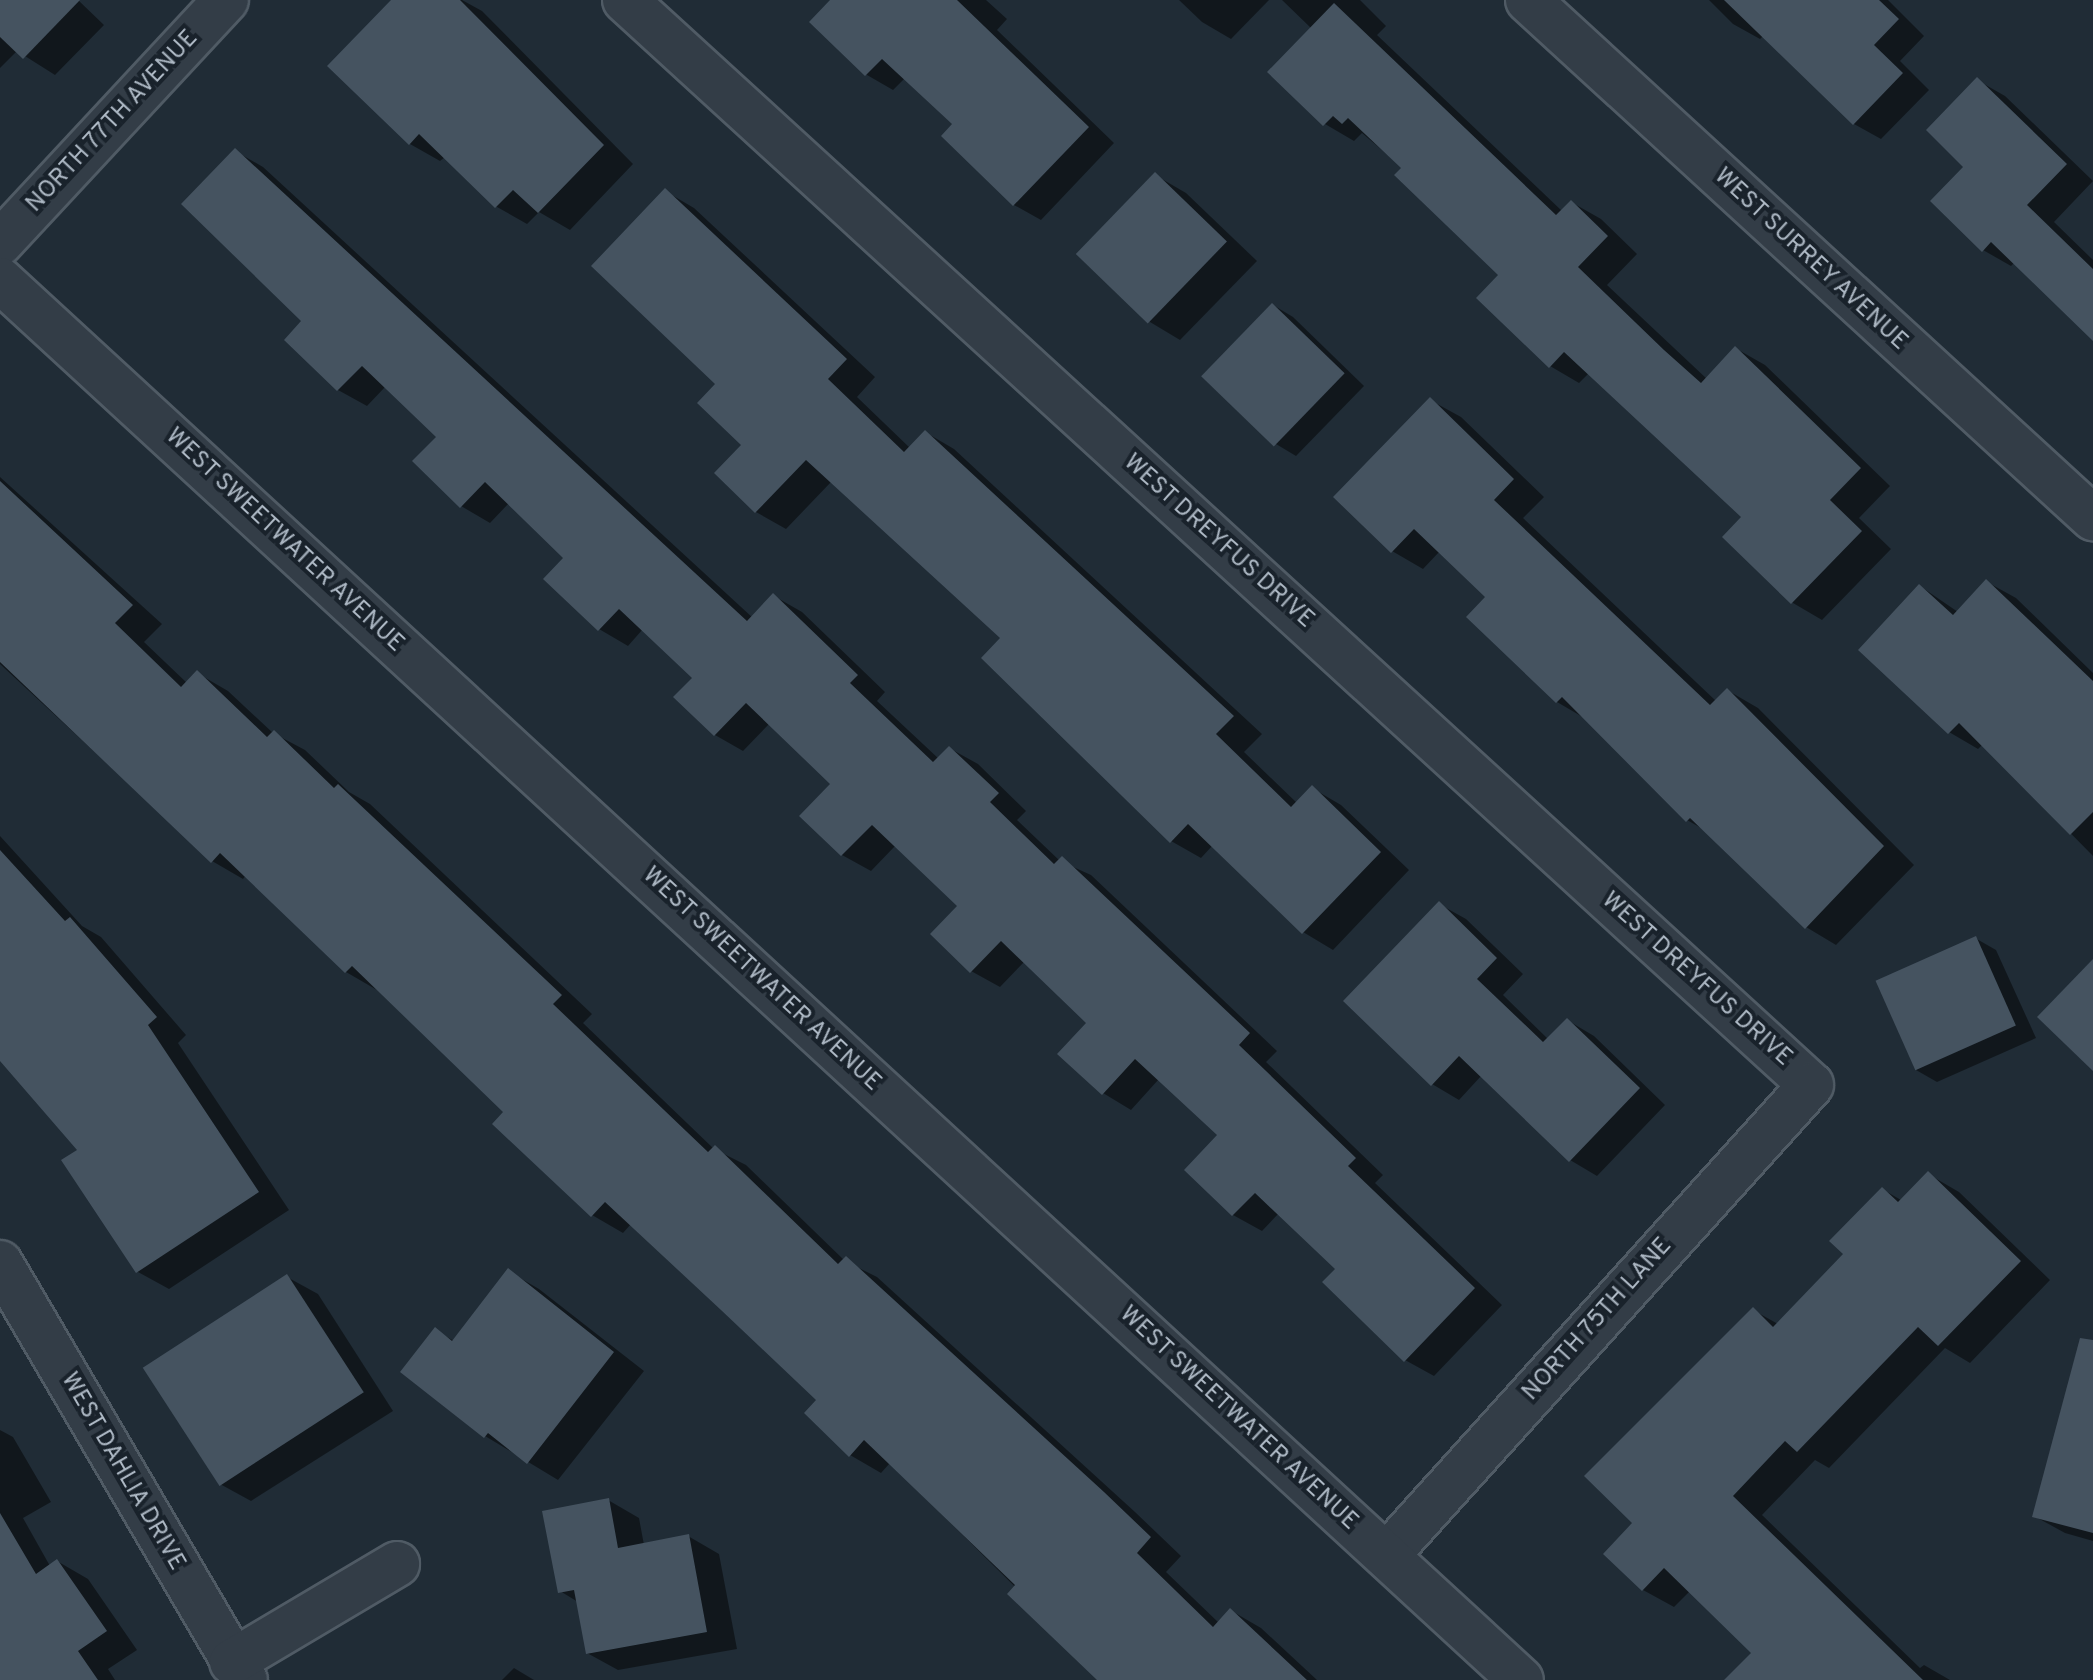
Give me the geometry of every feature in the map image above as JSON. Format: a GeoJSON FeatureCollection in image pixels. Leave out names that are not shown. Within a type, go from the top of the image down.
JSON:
{"type":"FeatureCollection","features":[{"type":"Feature","properties":{"kind":"street","name":"NORTH 77TH AVENUE"},"geometry":{"type":"LineString","coordinates":[[0,243],[226,0]]}},
{"type":"Feature","properties":{"kind":"street","name":"WEST DREYFUS DRIVE"},"geometry":{"type":"LineString","coordinates":[[625,0],[1811,1085]]}},
{"type":"Feature","properties":{"kind":"street","name":"WEST SURREY AVENUE"},"geometry":{"type":"LineString","coordinates":[[1528,0],[2093,518]]}},
{"type":"Feature","properties":{"kind":"street","name":"WEST SWEETWATER AVENUE"},"geometry":{"type":"LineString","coordinates":[[0,280],[1521,1680]]}},
{"type":"Feature","properties":{"kind":"street","name":"NORTH 75TH LANE"},"geometry":{"type":"LineString","coordinates":[[1386,1556],[1811,1085]]}},
{"type":"Feature","properties":{"kind":"street","name":"WEST DAHLIA DRIVE"},"geometry":{"type":"LineString","coordinates":[[0,1263],[238,1671]]}},
{"type":"Feature","properties":{"kind":"street"},"geometry":{"type":"LineString","coordinates":[[238,1671],[397,1564]]}},
{"type":"Feature","properties":{"kind":"building"},"geometry":{"type":"Polygon","coordinates":[[[0,0],[80,0],[23,59],[0,37],[0,0]]]}},
{"type":"Feature","properties":{"kind":"building"},"geometry":{"type":"Polygon","coordinates":[[[391,0],[460,0],[604,145],[538,213],[513,190],[495,208],[419,134],[409,145],[327,66],[391,0]]]}},
{"type":"Feature","properties":{"kind":"building"},"geometry":{"type":"Polygon","coordinates":[[[830,0],[957,0],[1089,127],[1013,206],[941,136],[952,124],[882,59],[865,76],[809,22],[830,0]]]}},
{"type":"Feature","properties":{"kind":"building"},"geometry":{"type":"Polygon","coordinates":[[[1724,0],[1879,0],[1899,19],[1874,45],[1903,73],[1853,125],[1724,0]]]}},
{"type":"Feature","properties":{"kind":"building"},"geometry":{"type":"Polygon","coordinates":[[[1334,3],[1556,215],[1571,200],[1608,236],[1578,267],[1701,383],[1735,346],[1861,468],[1830,500],[1862,531],[1791,604],[1722,537],[1741,517],[1564,352],[1549,368],[1476,298],[1498,275],[1394,175],[1401,168],[1348,118],[1342,124],[1333,116],[1323,126],[1267,72],[1334,3]]]}},
{"type":"Feature","properties":{"kind":"building"},"geometry":{"type":"Polygon","coordinates":[[[1977,77],[2067,164],[2027,205],[2093,269],[2093,341],[1991,242],[1982,252],[1930,201],[1963,167],[1926,130],[1977,77]]]}},
{"type":"Feature","properties":{"kind":"building"},"geometry":{"type":"Polygon","coordinates":[[[235,148],[747,621],[773,593],[858,675],[850,683],[933,762],[949,746],[999,793],[990,802],[1054,864],[1062,856],[1250,1033],[1239,1045],[1356,1158],[1348,1166],[1475,1288],[1404,1362],[1322,1282],[1335,1269],[1255,1193],[1232,1216],[1184,1170],[1217,1135],[1135,1059],[1102,1095],[1057,1054],[1086,1023],[1001,941],[970,973],[930,934],[957,906],[872,825],[841,856],[799,816],[830,784],[746,703],[714,736],[673,697],[692,678],[619,609],[598,631],[543,579],[563,558],[485,482],[460,508],[412,461],[436,437],[362,366],[337,391],[284,340],[301,321],[181,204],[235,148]]]}},
{"type":"Feature","properties":{"kind":"building"},"geometry":{"type":"Polygon","coordinates":[[[1155,172],[1227,241],[1148,323],[1076,254],[1155,172]]]}},
{"type":"Feature","properties":{"kind":"building"},"geometry":{"type":"Polygon","coordinates":[[[665,188],[847,359],[828,379],[904,452],[925,430],[1234,716],[1216,734],[1291,807],[1312,785],[1381,852],[1302,934],[1188,824],[1170,843],[981,658],[1000,638],[806,460],[755,513],[714,473],[741,445],[697,403],[715,384],[591,266],[665,188]]]}},
{"type":"Feature","properties":{"kind":"building"},"geometry":{"type":"Polygon","coordinates":[[[1272,303],[1345,373],[1274,447],[1201,376],[1272,303]]]}},
{"type":"Feature","properties":{"kind":"building"},"geometry":{"type":"Polygon","coordinates":[[[1430,397],[1514,479],[1494,500],[1710,705],[1727,688],[1884,846],[1805,929],[1690,818],[1686,822],[1562,697],[1556,703],[1466,617],[1485,597],[1414,529],[1391,553],[1333,497],[1430,397]]]}},
{"type":"Feature","properties":{"kind":"building"},"geometry":{"type":"Polygon","coordinates":[[[0,481],[133,605],[115,623],[181,687],[197,670],[267,737],[274,730],[334,788],[338,784],[562,995],[553,1004],[708,1152],[715,1145],[838,1264],[846,1256],[1151,1537],[1137,1553],[1213,1627],[1230,1608],[1307,1680],[1097,1680],[1007,1594],[1015,1585],[864,1440],[849,1457],[804,1413],[816,1400],[721,1310],[605,1202],[591,1217],[492,1124],[503,1112],[352,966],[345,973],[220,853],[211,863],[0,662],[0,481]]]}},
{"type":"Feature","properties":{"kind":"building"},"geometry":{"type":"Polygon","coordinates":[[[1986,579],[2093,681],[2093,812],[2070,835],[1959,723],[1948,734],[1858,650],[1919,584],[1953,615],[1986,579]]]}},
{"type":"Feature","properties":{"kind":"building"},"geometry":{"type":"Polygon","coordinates":[[[0,850],[65,921],[70,917],[157,1017],[148,1025],[259,1192],[136,1273],[61,1160],[77,1150],[0,1061],[0,850]]]}},
{"type":"Feature","properties":{"kind":"building"},"geometry":{"type":"Polygon","coordinates":[[[1439,901],[1497,958],[1477,979],[1543,1042],[1567,1018],[1640,1088],[1569,1162],[1459,1056],[1431,1086],[1343,1001],[1439,901]]]}},
{"type":"Feature","properties":{"kind":"building"},"geometry":{"type":"Polygon","coordinates":[[[1976,936],[2016,1026],[1915,1070],[1876,981],[1976,936]]]}},
{"type":"Feature","properties":{"kind":"building"},"geometry":{"type":"Polygon","coordinates":[[[2093,959],[2093,1071],[2037,1017],[2093,959]]]}},
{"type":"Feature","properties":{"kind":"building"},"geometry":{"type":"Polygon","coordinates":[[[1928,1171],[2021,1261],[1938,1346],[1918,1327],[1797,1452],[1785,1441],[1733,1496],[1923,1680],[1724,1680],[1751,1653],[1664,1568],[1642,1591],[1603,1554],[1632,1523],[1584,1476],[1753,1307],[1773,1327],[1843,1254],[1829,1241],[1882,1187],[1898,1202],[1928,1171]]]}},
{"type":"Feature","properties":{"kind":"building"},"geometry":{"type":"Polygon","coordinates":[[[508,1268],[614,1352],[527,1464],[488,1433],[484,1438],[400,1372],[435,1327],[452,1341],[508,1268]]]}},
{"type":"Feature","properties":{"kind":"building"},"geometry":{"type":"Polygon","coordinates":[[[287,1274],[364,1392],[220,1486],[143,1368],[287,1274]]]}},
{"type":"Feature","properties":{"kind":"building"},"geometry":{"type":"Polygon","coordinates":[[[2080,1338],[2093,1340],[2093,1533],[2032,1517],[2080,1338]]]}},
{"type":"Feature","properties":{"kind":"building"},"geometry":{"type":"Polygon","coordinates":[[[609,1498],[618,1548],[689,1534],[707,1632],[586,1654],[574,1590],[558,1593],[542,1511],[609,1498]]]}},
{"type":"Feature","properties":{"kind":"building"},"geometry":{"type":"Polygon","coordinates":[[[0,1513],[36,1574],[57,1559],[107,1631],[78,1651],[98,1680],[0,1680],[0,1513]]]}}]}
